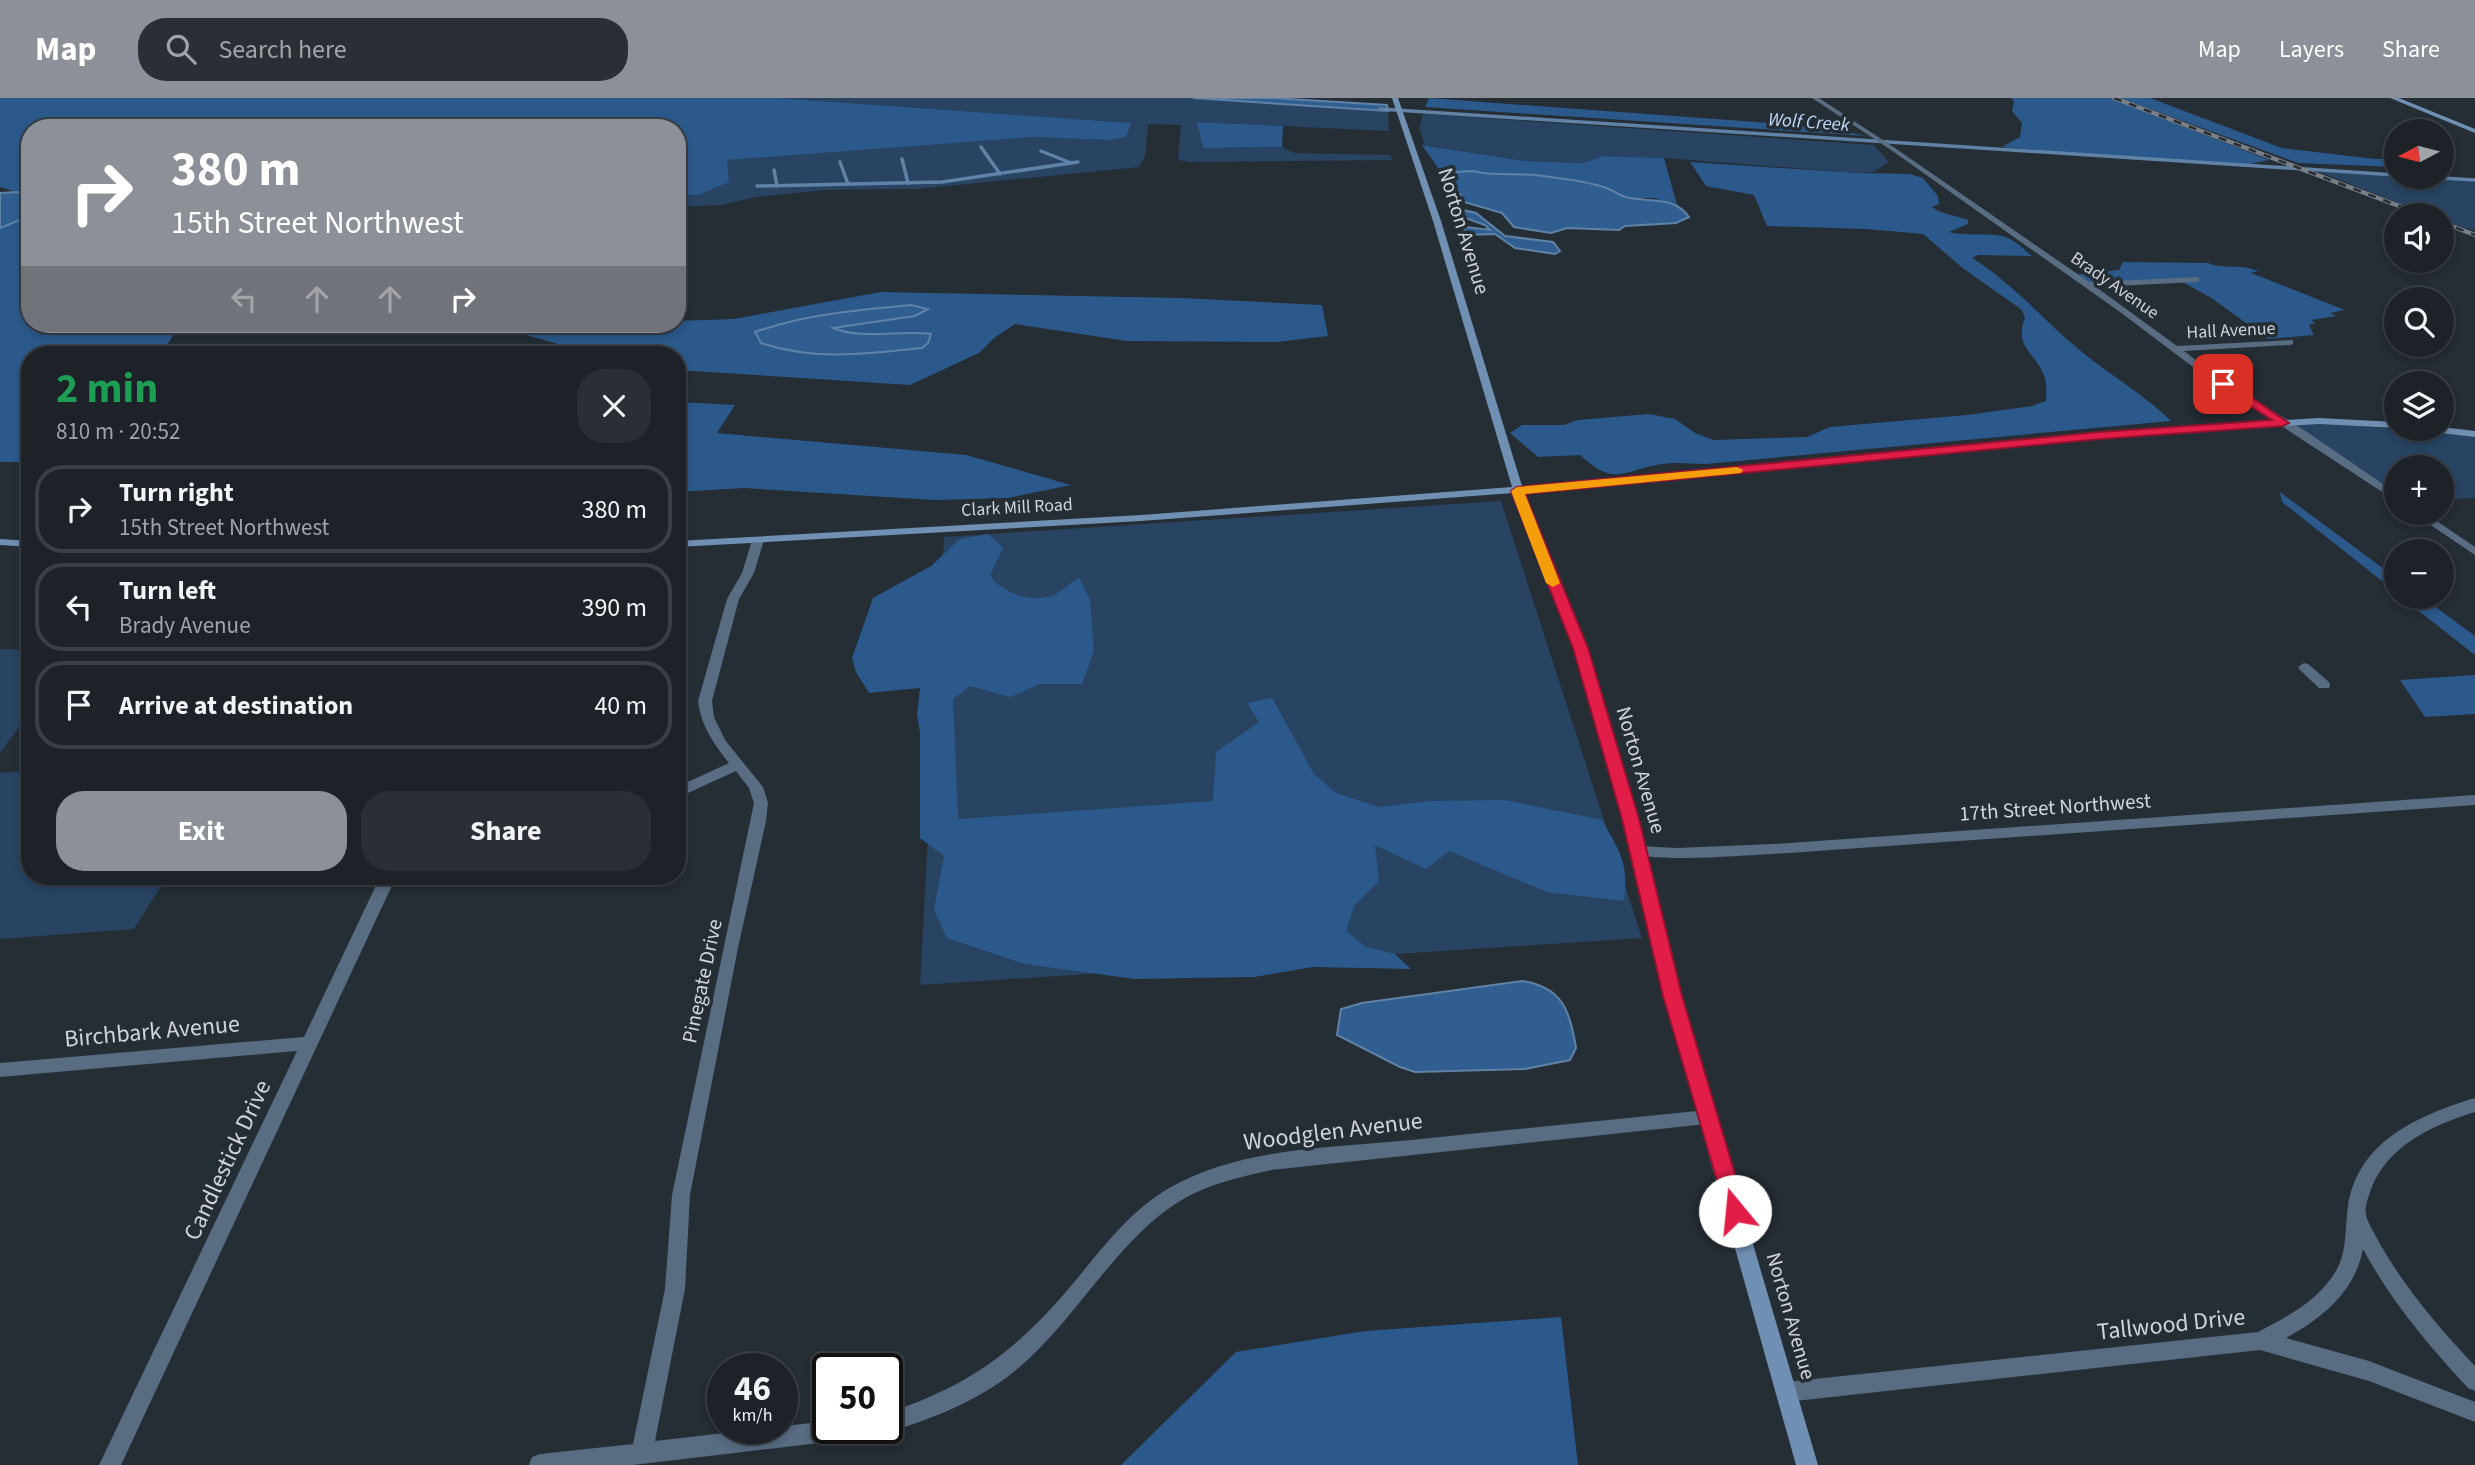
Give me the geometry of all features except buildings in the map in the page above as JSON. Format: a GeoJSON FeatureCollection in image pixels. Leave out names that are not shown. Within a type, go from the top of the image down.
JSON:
{"type":"FeatureCollection","features":[{"type":"Feature","properties":{"kind":"main road"},"geometry":{"type":"LineString","coordinates":[[2393,98],[2475,131]]}},
{"type":"Feature","properties":{"kind":"main road","name":"Norton Avenue"},"geometry":{"type":"LineString","coordinates":[[1397,105],[1437,221],[1517,491],[1580,648],[1638,851],[1672,996],[1807,1465]]}},
{"type":"Feature","properties":{"kind":"main road","name":"Clark Mill Road"},"geometry":{"type":"LineString","coordinates":[[686,544],[1517,491],[2100,436],[2283,423],[2384,424]]}},
{"type":"Feature","properties":{"kind":"main road"},"geometry":{"type":"LineString","coordinates":[[2454,432],[2475,434]]}},
{"type":"Feature","properties":{"kind":"main road"},"geometry":{"type":"LineString","coordinates":[[0,542],[21,543]]}},
{"type":"Feature","properties":{"kind":"street","name":"Brady Avenue"},"geometry":{"type":"LineString","coordinates":[[1815,98],[1888,145],[2257,407],[2384,490]]}},
{"type":"Feature","properties":{"kind":"street"},"geometry":{"type":"LineString","coordinates":[[2086,285],[2196,279]]}},
{"type":"Feature","properties":{"kind":"street","name":"Hall Avenue"},"geometry":{"type":"LineString","coordinates":[[2175,349],[2290,342]]}},
{"type":"Feature","properties":{"kind":"street"},"geometry":{"type":"LineString","coordinates":[[2435,525],[2475,552]]}},
{"type":"Feature","properties":{"kind":"street","name":"Pinegate Drive"},"geometry":{"type":"LineString","coordinates":[[642,1453],[675,1289],[681,1195],[730,948],[759,821],[761,803],[756,787],[712,729],[705,701],[733,599],[748,573],[758,540]]}},
{"type":"Feature","properties":{"kind":"street"},"geometry":{"type":"LineString","coordinates":[[2304,667],[2324,685]]}},
{"type":"Feature","properties":{"kind":"street"},"geometry":{"type":"LineString","coordinates":[[686,789],[737,765]]}},
{"type":"Feature","properties":{"kind":"street","name":"17th Street Northwest"},"geometry":{"type":"LineString","coordinates":[[1638,851],[1677,853],[1773,849],[2475,800]]}},
{"type":"Feature","properties":{"kind":"street","name":"Candlestick Drive"},"geometry":{"type":"LineString","coordinates":[[110,1465],[384,885]]}},
{"type":"Feature","properties":{"kind":"street","name":"Birchbark Avenue"},"geometry":{"type":"LineString","coordinates":[[0,1070],[309,1042]]}},
{"type":"Feature","properties":{"kind":"street","name":"Tallwood Drive"},"geometry":{"type":"LineString","coordinates":[[1786,1392],[2260,1341],[2307,1314],[2325,1299],[2344,1275],[2355,1242],[2359,1198],[2367,1178],[2396,1140],[2416,1126],[2475,1105]]}},
{"type":"Feature","properties":{"kind":"street","name":"Woodglen Avenue"},"geometry":{"type":"LineString","coordinates":[[903,1418],[952,1401],[1024,1351],[1150,1212],[1183,1190],[1226,1171],[1270,1161],[1707,1118]]}},
{"type":"Feature","properties":{"kind":"street"},"geometry":{"type":"LineString","coordinates":[[2357,1217],[2367,1242],[2399,1293],[2475,1381]]}},
{"type":"Feature","properties":{"kind":"street"},"geometry":{"type":"LineString","coordinates":[[2260,1341],[2389,1376],[2475,1412]]}},
{"type":"Feature","properties":{"kind":"street"},"geometry":{"type":"LineString","coordinates":[[540,1465],[812,1434]]}},
{"type":"Feature","properties":{"kind":"shaded area"},"geometry":{"type":"Polygon","coordinates":[[[0,98],[778,98],[1131,123],[1126,137],[1107,140],[1034,137],[727,160],[729,182],[698,195],[686,195],[686,119],[21,119],[21,193],[0,187],[0,98]]]}},
{"type":"Feature","properties":{"kind":"shaded area"},"geometry":{"type":"Polygon","coordinates":[[[778,98],[1193,98],[1388,111],[1389,131],[1198,122],[1203,148],[1282,147],[1295,153],[1390,155],[1392,160],[1191,162],[1178,160],[1181,125],[1148,124],[1145,157],[1139,167],[916,189],[824,190],[756,197],[722,205],[686,207],[686,195],[698,195],[726,160],[1034,137],[1107,140],[1131,123],[778,98]]]}},
{"type":"Feature","properties":{"kind":"shaded area"},"geometry":{"type":"Polygon","coordinates":[[[1193,98],[1273,98],[1387,105],[1388,111],[1193,98]]]}},
{"type":"Feature","properties":{"kind":"shaded area"},"geometry":{"type":"Polygon","coordinates":[[[1429,98],[1823,127],[1867,136],[1425,107],[1429,98]]]}},
{"type":"Feature","properties":{"kind":"shaded area"},"geometry":{"type":"Polygon","coordinates":[[[2012,98],[2110,98],[2269,160],[2249,164],[2128,159],[2002,147],[2020,137],[2022,123],[2012,111],[2012,98]]]}},
{"type":"Feature","properties":{"kind":"shaded area"},"geometry":{"type":"Polygon","coordinates":[[[2120,98],[2150,98],[2282,148],[2384,159],[2384,167],[2298,163],[2120,98]]]}},
{"type":"Feature","properties":{"kind":"shaded area"},"geometry":{"type":"Polygon","coordinates":[[[1423,114],[1874,145],[1889,162],[1874,172],[1858,173],[1664,158],[1603,156],[1583,163],[1525,161],[1425,145],[1419,128],[1423,114]]]}},
{"type":"Feature","properties":{"kind":"shaded area"},"geometry":{"type":"Polygon","coordinates":[[[1197,122],[1283,126],[1282,147],[1203,148],[1197,122]]]}},
{"type":"Feature","properties":{"kind":"shaded area"},"geometry":{"type":"Polygon","coordinates":[[[1422,145],[1525,161],[1583,163],[1603,156],[1664,158],[1677,205],[1654,198],[1628,198],[1608,188],[1543,176],[1455,172],[1438,168],[1422,145]]]}},
{"type":"Feature","properties":{"kind":"shaded area"},"geometry":{"type":"Polygon","coordinates":[[[1690,162],[1910,174],[1923,178],[1938,196],[1939,204],[1932,207],[1968,220],[1968,224],[1949,232],[2004,237],[2032,256],[1978,255],[1972,258],[2002,279],[2082,352],[2150,402],[2171,421],[1706,464],[1667,463],[1620,474],[1602,471],[1580,455],[1538,457],[1510,433],[1522,425],[1564,425],[1578,420],[1649,414],[1675,419],[1695,433],[1713,440],[1807,437],[1830,427],[1967,415],[2032,406],[2046,401],[2045,378],[2022,337],[2025,318],[2022,310],[1964,269],[1923,234],[1767,226],[1754,195],[1706,186],[1690,162]]]}},
{"type":"Feature","properties":{"kind":"shaded area"},"geometry":{"type":"Polygon","coordinates":[[[2309,168],[2384,174],[2384,189],[2454,189],[2454,179],[2475,180],[2475,231],[2454,224],[2454,203],[2398,203],[2309,168]]]}},
{"type":"Feature","properties":{"kind":"shaded area"},"geometry":{"type":"Polygon","coordinates":[[[1473,171],[1575,180],[1634,199],[1676,205],[1689,217],[1676,223],[1625,226],[1619,230],[1567,228],[1551,233],[1514,227],[1502,213],[1464,202],[1460,194],[1452,190],[1450,178],[1455,172],[1473,171]]]}},
{"type":"Feature","properties":{"kind":"shaded area"},"geometry":{"type":"Polygon","coordinates":[[[0,193],[21,193],[21,220],[0,228],[0,193]]]}},
{"type":"Feature","properties":{"kind":"shaded area"},"geometry":{"type":"Polygon","coordinates":[[[1459,209],[1476,213],[1505,236],[1553,242],[1560,251],[1555,254],[1515,248],[1495,234],[1468,235],[1464,230],[1466,227],[1490,230],[1485,225],[1457,215],[1455,211],[1459,209]]]}},
{"type":"Feature","properties":{"kind":"shaded area"},"geometry":{"type":"Polygon","coordinates":[[[21,220],[21,333],[174,333],[167,346],[21,346],[21,462],[0,462],[0,228],[21,220]]]}},
{"type":"Feature","properties":{"kind":"shaded area"},"geometry":{"type":"Polygon","coordinates":[[[2123,262],[2208,263],[2251,269],[2258,271],[2251,273],[2345,310],[2330,313],[2336,316],[2311,320],[2315,323],[2309,325],[2314,335],[2268,339],[2213,299],[2179,280],[2086,285],[2071,275],[2119,270],[2123,262]]]}},
{"type":"Feature","properties":{"kind":"shaded area"},"geometry":{"type":"Polygon","coordinates":[[[881,292],[1181,298],[1322,305],[1328,336],[1277,342],[1127,341],[1015,324],[994,338],[979,353],[910,385],[686,371],[686,346],[565,346],[519,333],[686,333],[686,321],[734,319],[881,292]]]}},
{"type":"Feature","properties":{"kind":"shaded area"},"geometry":{"type":"Polygon","coordinates":[[[911,305],[928,309],[915,316],[833,328],[868,334],[931,334],[928,343],[922,348],[861,354],[821,354],[781,349],[761,343],[755,332],[812,317],[911,305]]]}},
{"type":"Feature","properties":{"kind":"shaded area"},"geometry":{"type":"Polygon","coordinates":[[[686,402],[735,405],[717,433],[966,455],[1071,485],[1008,498],[935,500],[744,488],[686,491],[686,402]]]}},
{"type":"Feature","properties":{"kind":"shaded area"},"geometry":{"type":"Polygon","coordinates":[[[2322,423],[2384,428],[2384,441],[2454,441],[2454,434],[2475,436],[2475,498],[2454,499],[2454,455],[2384,455],[2384,489],[2291,424],[2322,423]]]}},
{"type":"Feature","properties":{"kind":"shaded area"},"geometry":{"type":"Polygon","coordinates":[[[2280,492],[2384,569],[2384,583],[2282,502],[2280,492]]]}},
{"type":"Feature","properties":{"kind":"shaded area"},"geometry":{"type":"Polygon","coordinates":[[[1501,501],[1642,938],[920,985],[944,537],[1501,501]]]}},
{"type":"Feature","properties":{"kind":"shaded area"},"geometry":{"type":"Polygon","coordinates":[[[988,534],[1003,548],[990,575],[1008,591],[1026,597],[1043,598],[1058,593],[1079,577],[1090,600],[1094,651],[1082,684],[1040,684],[1010,697],[970,686],[953,699],[958,819],[1213,801],[1216,752],[1259,722],[1247,703],[1272,698],[1314,774],[1336,793],[1379,807],[1431,801],[1505,800],[1602,820],[1622,858],[1625,877],[1624,901],[1547,892],[1449,851],[1426,869],[1375,845],[1379,881],[1354,906],[1346,931],[1366,947],[1395,954],[1411,969],[1313,967],[1254,977],[1134,979],[1025,964],[947,938],[934,910],[944,856],[920,838],[920,732],[917,715],[920,688],[869,693],[856,672],[852,658],[873,598],[931,566],[960,539],[988,534]]]}},
{"type":"Feature","properties":{"kind":"shaded area"},"geometry":{"type":"Polygon","coordinates":[[[2416,609],[2438,609],[2475,636],[2475,655],[2416,609]]]}},
{"type":"Feature","properties":{"kind":"shaded area"},"geometry":{"type":"Polygon","coordinates":[[[0,649],[21,650],[21,724],[0,753],[0,649]]]}},
{"type":"Feature","properties":{"kind":"shaded area"},"geometry":{"type":"Polygon","coordinates":[[[2475,675],[2475,714],[2425,717],[2400,680],[2475,675]]]}},
{"type":"Feature","properties":{"kind":"shaded area"},"geometry":{"type":"Polygon","coordinates":[[[21,771],[21,885],[162,885],[134,929],[0,939],[0,773],[21,771]]]}},
{"type":"Feature","properties":{"kind":"shaded area"},"geometry":{"type":"Polygon","coordinates":[[[1522,981],[1546,989],[1562,1002],[1571,1022],[1576,1048],[1570,1060],[1525,1069],[1415,1072],[1337,1035],[1341,1009],[1362,1003],[1522,981]]]}},
{"type":"Feature","properties":{"kind":"shaded area"},"geometry":{"type":"Polygon","coordinates":[[[1561,1317],[1578,1465],[1121,1465],[1236,1352],[1365,1331],[1561,1317]]]}},
{"type":"Feature","properties":{"kind":"waterway","name":"Wolf Creek"},"geometry":{"type":"LineString","coordinates":[[1380,109],[2384,174]]}},
{"type":"Feature","properties":{"kind":"waterway"},"geometry":{"type":"LineString","coordinates":[[981,147],[1000,174]]}},
{"type":"Feature","properties":{"kind":"waterway"},"geometry":{"type":"LineString","coordinates":[[1041,151],[1071,163]]}},
{"type":"Feature","properties":{"kind":"waterway"},"geometry":{"type":"LineString","coordinates":[[902,159],[908,183]]}},
{"type":"Feature","properties":{"kind":"waterway"},"geometry":{"type":"LineString","coordinates":[[840,162],[848,184]]}},
{"type":"Feature","properties":{"kind":"waterway"},"geometry":{"type":"LineString","coordinates":[[1000,174],[1078,162]]}},
{"type":"Feature","properties":{"kind":"waterway"},"geometry":{"type":"LineString","coordinates":[[774,170],[777,186]]}},
{"type":"Feature","properties":{"kind":"waterway"},"geometry":{"type":"LineString","coordinates":[[908,183],[942,182],[1000,174]]}},
{"type":"Feature","properties":{"kind":"waterway","name":"Wolf Creek"},"geometry":{"type":"LineString","coordinates":[[2454,179],[2475,180]]}},
{"type":"Feature","properties":{"kind":"waterway"},"geometry":{"type":"LineString","coordinates":[[777,186],[908,183]]}},
{"type":"Feature","properties":{"kind":"waterway"},"geometry":{"type":"LineString","coordinates":[[757,186],[777,186]]}},
{"type":"Feature","properties":{"kind":"railway"},"geometry":{"type":"LineString","coordinates":[[2114,98],[2391,203]]}},
{"type":"Feature","properties":{"kind":"railway"},"geometry":{"type":"LineString","coordinates":[[2454,227],[2475,235]]}},
{"type":"Feature","properties":{"kind":"slow traffic"},"geometry":{"type":"LineString","coordinates":[[1553,583],[1517,491],[1737,470]]}},
{"type":"Feature","properties":{"kind":"route"},"geometry":{"type":"LineString","coordinates":[[1735,1211],[1672,996],[1630,819],[1580,648],[1517,491],[2100,436],[2283,423],[2223,384]]}}]}
